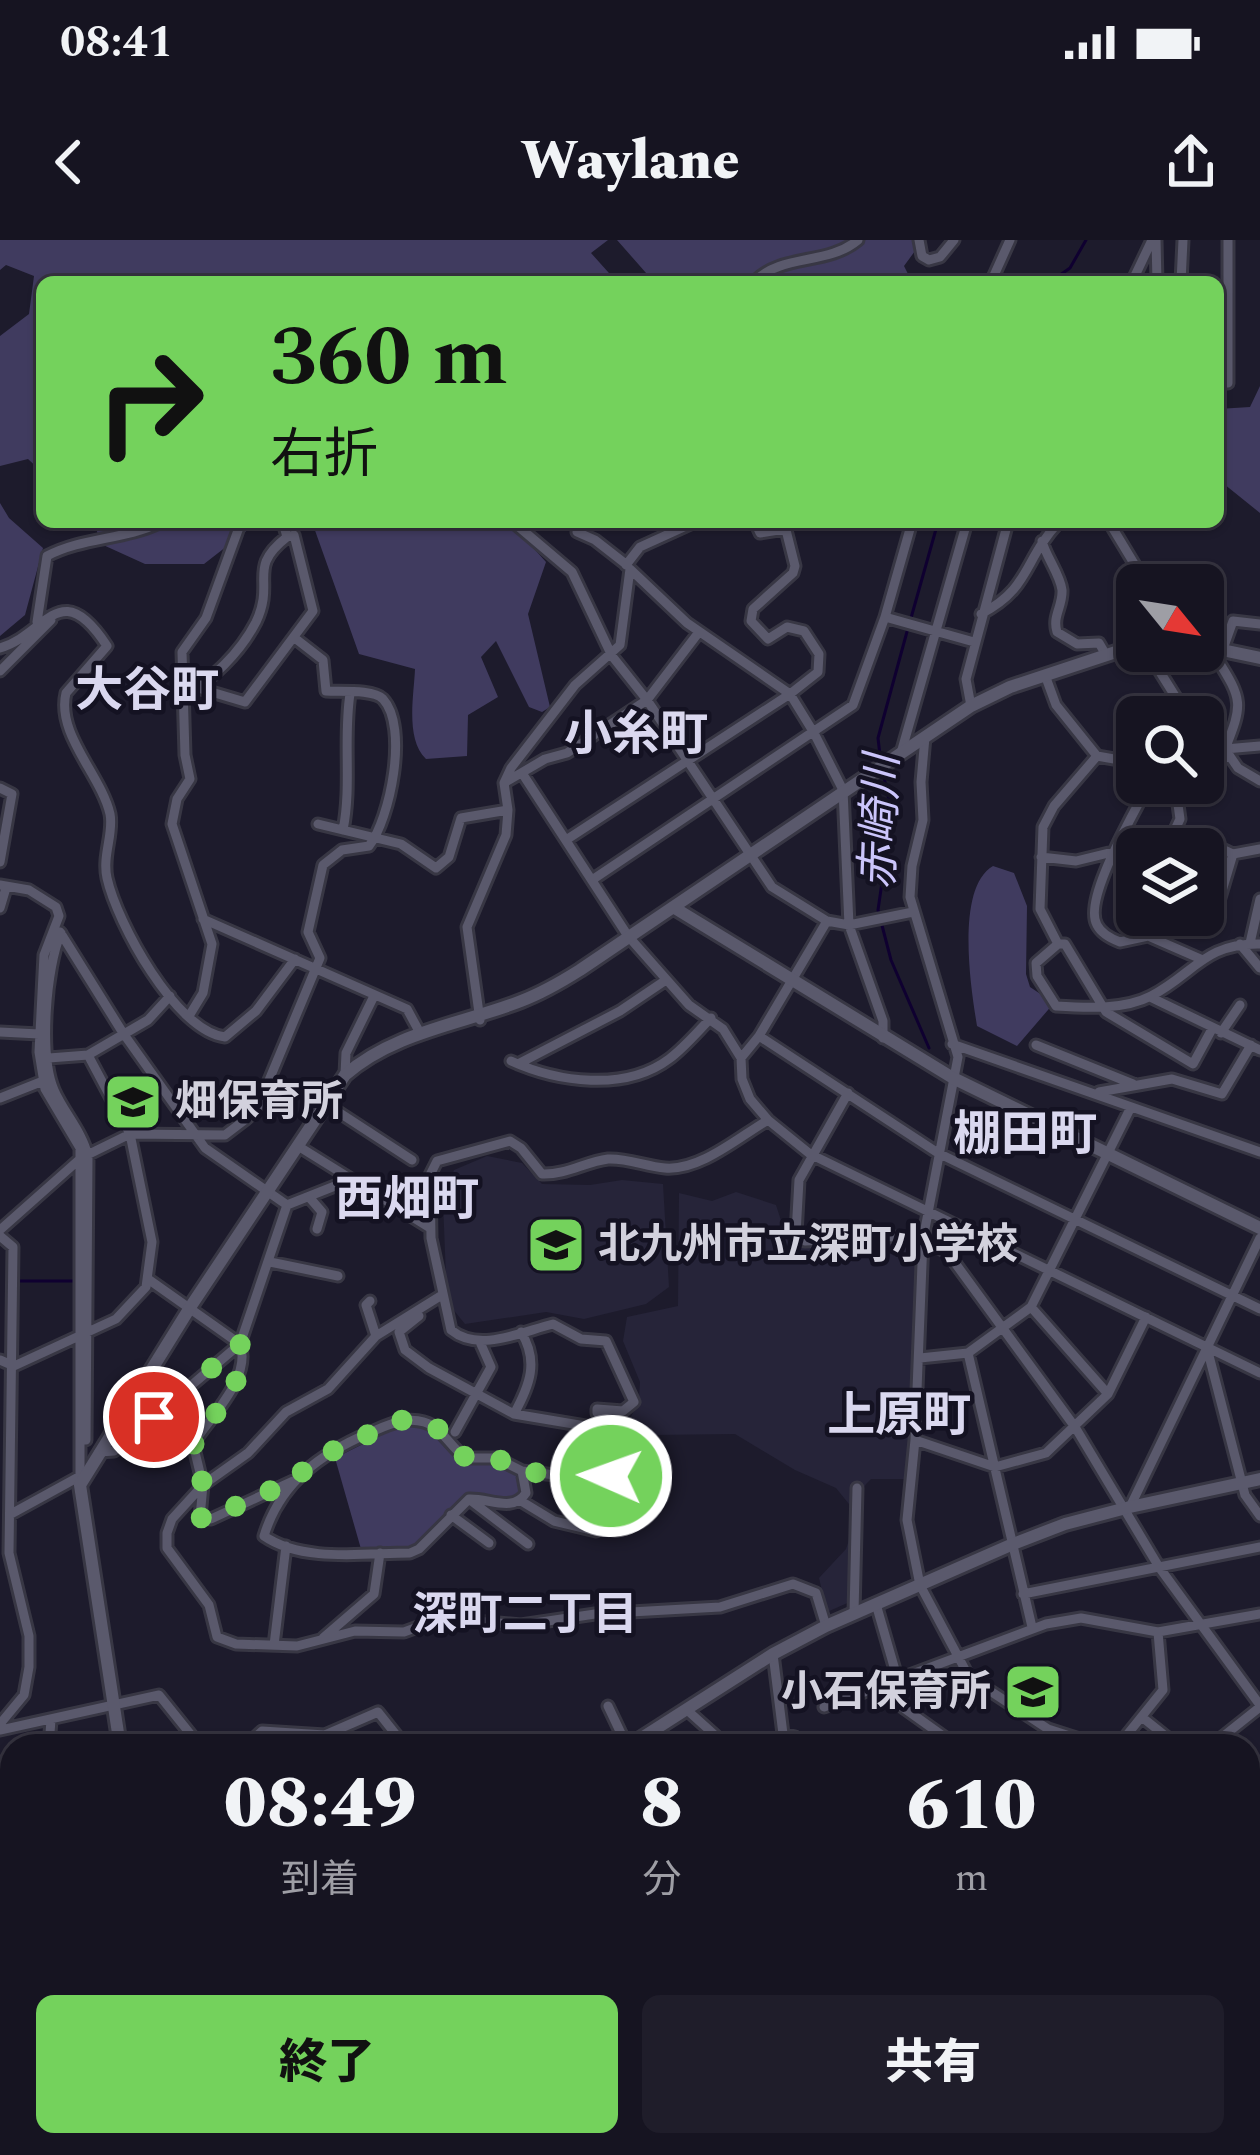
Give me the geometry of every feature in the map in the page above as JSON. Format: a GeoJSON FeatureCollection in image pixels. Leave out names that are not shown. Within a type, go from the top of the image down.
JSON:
{"type":"FeatureCollection","features":[{"type":"Feature","properties":{"kind":"street"},"geometry":{"type":"LineString","coordinates":[[762,276],[778,265],[839,253],[858,240]]}},
{"type":"Feature","properties":{"kind":"street"},"geometry":{"type":"LineString","coordinates":[[919,240],[922,256],[928,260],[940,257],[954,240]]}},
{"type":"Feature","properties":{"kind":"street"},"geometry":{"type":"LineString","coordinates":[[994,276],[1010,240]]}},
{"type":"Feature","properties":{"kind":"street"},"geometry":{"type":"LineString","coordinates":[[1135,276],[1154,240]]}},
{"type":"Feature","properties":{"kind":"street"},"geometry":{"type":"LineString","coordinates":[[1154,240],[1157,276]]}},
{"type":"Feature","properties":{"kind":"street"},"geometry":{"type":"LineString","coordinates":[[1181,276],[1184,240]]}},
{"type":"Feature","properties":{"kind":"street"},"geometry":{"type":"LineString","coordinates":[[1224,383],[1228,383],[1228,240]]}},
{"type":"Feature","properties":{"kind":"street"},"geometry":{"type":"LineString","coordinates":[[37,622],[47,556],[74,544],[148,528]]}},
{"type":"Feature","properties":{"kind":"street"},"geometry":{"type":"LineString","coordinates":[[189,1016],[208,977],[212,944],[172,824],[177,800],[190,779],[182,652],[206,618],[239,528]]}},
{"type":"Feature","properties":{"kind":"street"},"geometry":{"type":"LineString","coordinates":[[284,528],[286,537]]}},
{"type":"Feature","properties":{"kind":"street"},"geometry":{"type":"LineString","coordinates":[[520,528],[572,572],[612,656],[647,700],[772,887],[827,920],[848,925],[913,912]]}},
{"type":"Feature","properties":{"kind":"street"},"geometry":{"type":"LineString","coordinates":[[480,1017],[467,928],[506,835],[504,784],[575,686],[620,645],[628,567],[640,548],[682,528]]}},
{"type":"Feature","properties":{"kind":"street"},"geometry":{"type":"LineString","coordinates":[[566,840],[818,672],[819,654],[804,631],[787,627],[773,640],[764,638],[750,615],[793,573],[785,528]]}},
{"type":"Feature","properties":{"kind":"street"},"geometry":{"type":"LineString","coordinates":[[592,880],[853,706],[910,528]]}},
{"type":"Feature","properties":{"kind":"street"},"geometry":{"type":"LineString","coordinates":[[901,753],[965,528]]}},
{"type":"Feature","properties":{"kind":"street"},"geometry":{"type":"LineString","coordinates":[[970,706],[966,679],[1006,528]]}},
{"type":"Feature","properties":{"kind":"street"},"geometry":{"type":"LineString","coordinates":[[981,614],[1019,588],[1054,528]]}},
{"type":"Feature","properties":{"kind":"street"},"geometry":{"type":"LineString","coordinates":[[1113,528],[1134,564]]}},
{"type":"Feature","properties":{"kind":"street"},"geometry":{"type":"LineString","coordinates":[[578,532],[628,567],[699,632],[790,694],[814,733],[843,790],[848,925],[883,1021],[883,1038]]}},
{"type":"Feature","properties":{"kind":"street"},"geometry":{"type":"LineString","coordinates":[[182,698],[224,667],[256,621],[266,584],[262,563],[266,553],[293,535],[314,605],[296,639],[244,703],[198,688]]}},
{"type":"Feature","properties":{"kind":"street"},"geometry":{"type":"LineString","coordinates":[[1042,541],[1061,584],[1054,622],[1057,632],[1077,644],[1100,643],[1106,656]]}},
{"type":"Feature","properties":{"kind":"street"},"geometry":{"type":"LineString","coordinates":[[0,671],[59,613]]}},
{"type":"Feature","properties":{"kind":"street"},"geometry":{"type":"LineString","coordinates":[[0,648],[59,613],[87,620],[107,646],[65,693],[63,702],[110,813],[105,856],[116,905],[170,996],[218,1037],[232,1034],[295,959]]}},
{"type":"Feature","properties":{"kind":"street"},"geometry":{"type":"LineString","coordinates":[[885,617],[974,642]]}},
{"type":"Feature","properties":{"kind":"street"},"geometry":{"type":"LineString","coordinates":[[1224,646],[1233,621],[1260,624]]}},
{"type":"Feature","properties":{"kind":"street"},"geometry":{"type":"LineString","coordinates":[[504,784],[545,759],[567,753],[647,700],[699,632]]}},
{"type":"Feature","properties":{"kind":"street"},"geometry":{"type":"LineString","coordinates":[[0,1727],[24,1695],[29,1636],[9,1553],[13,1247],[0,1233],[85,1157],[130,1134],[225,1135],[257,1109],[320,958],[308,932],[323,865],[342,850],[369,846],[389,799],[396,733],[384,700],[376,695],[326,691],[323,660],[296,639]]}},
{"type":"Feature","properties":{"kind":"street"},"geometry":{"type":"LineString","coordinates":[[1224,649],[1260,658]]}},
{"type":"Feature","properties":{"kind":"street"},"geometry":{"type":"LineString","coordinates":[[10,1514],[82,1474],[356,1065],[420,1033],[480,1017],[548,989],[970,706],[1116,652]]}},
{"type":"Feature","properties":{"kind":"street"},"geometry":{"type":"LineString","coordinates":[[1224,670],[1238,692],[1241,709],[1227,752]]}},
{"type":"Feature","properties":{"kind":"street"},"geometry":{"type":"LineString","coordinates":[[1045,675],[1057,705],[1097,756],[1116,757]]}},
{"type":"Feature","properties":{"kind":"street"},"geometry":{"type":"LineString","coordinates":[[343,830],[347,808],[344,736],[350,694]]}},
{"type":"Feature","properties":{"kind":"street"},"geometry":{"type":"LineString","coordinates":[[925,737],[921,835],[910,882],[913,912],[958,1057],[923,1239],[916,1440],[908,1520],[920,1585],[969,1677],[1053,1734]]}},
{"type":"Feature","properties":{"kind":"street"},"geometry":{"type":"LineString","coordinates":[[1224,754],[1260,746]]}},
{"type":"Feature","properties":{"kind":"street"},"geometry":{"type":"LineString","coordinates":[[1227,752],[1238,768],[1260,781]]}},
{"type":"Feature","properties":{"kind":"street"},"geometry":{"type":"LineString","coordinates":[[1058,944],[1040,909],[1048,814],[1097,756]]}},
{"type":"Feature","properties":{"kind":"street"},"geometry":{"type":"LineString","coordinates":[[522,773],[628,936],[689,1005],[723,1029],[741,1058],[750,1099],[768,1120],[810,1154],[1260,1373]]}},
{"type":"Feature","properties":{"kind":"street"},"geometry":{"type":"LineString","coordinates":[[0,788],[12,794],[0,862]]}},
{"type":"Feature","properties":{"kind":"street"},"geometry":{"type":"LineString","coordinates":[[318,824],[401,844],[436,868],[449,857],[461,818],[508,810]]}},
{"type":"Feature","properties":{"kind":"street"},"geometry":{"type":"LineString","coordinates":[[1224,850],[1233,854],[1260,849]]}},
{"type":"Feature","properties":{"kind":"street"},"geometry":{"type":"LineString","coordinates":[[1041,857],[1076,860],[1116,851]]}},
{"type":"Feature","properties":{"kind":"street"},"geometry":{"type":"LineString","coordinates":[[1224,884],[1233,854]]}},
{"type":"Feature","properties":{"kind":"street"},"geometry":{"type":"LineString","coordinates":[[1116,855],[1096,890],[1097,927],[1120,942],[1148,936],[1204,960]]}},
{"type":"Feature","properties":{"kind":"street"},"geometry":{"type":"LineString","coordinates":[[0,908],[3,886],[29,890],[56,907],[58,916],[50,981],[49,1058],[52,1087],[85,1142],[80,1485],[117,1734]]}},
{"type":"Feature","properties":{"kind":"street"},"geometry":{"type":"LineString","coordinates":[[1260,899],[1250,944],[1260,968]]}},
{"type":"Feature","properties":{"kind":"street"},"geometry":{"type":"LineString","coordinates":[[674,907],[953,1078],[1260,1228]]}},
{"type":"Feature","properties":{"kind":"street"},"geometry":{"type":"LineString","coordinates":[[202,919],[406,1009],[420,1033]]}},
{"type":"Feature","properties":{"kind":"street"},"geometry":{"type":"LineString","coordinates":[[741,1058],[794,981],[827,920]]}},
{"type":"Feature","properties":{"kind":"street"},"geometry":{"type":"LineString","coordinates":[[58,929],[123,1033],[205,1148],[287,1205]]}},
{"type":"Feature","properties":{"kind":"street"},"geometry":{"type":"LineString","coordinates":[[58,929],[44,955],[39,1034],[43,1081],[85,1157]]}},
{"type":"Feature","properties":{"kind":"street"},"geometry":{"type":"LineString","coordinates":[[1240,1005],[1193,1064],[1101,1007],[1065,944],[1058,944],[1036,963],[1037,976],[1056,1008],[1101,1007],[1150,997],[1227,945],[1250,944]]}},
{"type":"Feature","properties":{"kind":"street"},"geometry":{"type":"LineString","coordinates":[[666,980],[620,1011],[514,1063],[574,1081],[653,1068],[669,1059],[711,1018]]}},
{"type":"Feature","properties":{"kind":"street"},"geometry":{"type":"LineString","coordinates":[[49,1058],[88,1055],[148,1020],[170,996]]}},
{"type":"Feature","properties":{"kind":"street"},"geometry":{"type":"LineString","coordinates":[[345,1076],[346,1054],[374,996]]}},
{"type":"Feature","properties":{"kind":"street"},"geometry":{"type":"LineString","coordinates":[[1094,1093],[1172,1079],[1222,1094],[1255,1048],[1150,997]]}},
{"type":"Feature","properties":{"kind":"street"},"geometry":{"type":"LineString","coordinates":[[0,1032],[39,1034]]}},
{"type":"Feature","properties":{"kind":"street"},"geometry":{"type":"LineString","coordinates":[[759,1036],[938,1153],[1260,1309]]}},
{"type":"Feature","properties":{"kind":"street"},"geometry":{"type":"LineString","coordinates":[[952,1044],[1260,1152]]}},
{"type":"Feature","properties":{"kind":"street"},"geometry":{"type":"LineString","coordinates":[[1036,1045],[1138,1086]]}},
{"type":"Feature","properties":{"kind":"street"},"geometry":{"type":"LineString","coordinates":[[0,1360],[14,1366],[116,1319],[136,1301],[148,1279],[152,1242],[130,1134],[88,1055]]}},
{"type":"Feature","properties":{"kind":"street"},"geometry":{"type":"LineString","coordinates":[[0,1098],[43,1081]]}},
{"type":"Feature","properties":{"kind":"street"},"geometry":{"type":"LineString","coordinates":[[848,1094],[799,1180],[796,1234],[799,1238],[923,1239],[947,1252],[1075,1427],[1159,1568],[1260,1706],[1226,1734]]}},
{"type":"Feature","properties":{"kind":"street"},"geometry":{"type":"LineString","coordinates":[[326,1104],[412,1160]]}},
{"type":"Feature","properties":{"kind":"street"},"geometry":{"type":"LineString","coordinates":[[920,1358],[968,1353],[1031,1307],[1131,1107]]}},
{"type":"Feature","properties":{"kind":"street"},"geometry":{"type":"LineString","coordinates":[[148,1279],[240,1344],[244,1354],[239,1372],[194,1444],[203,1486],[200,1517],[205,1520],[292,1481],[318,1458],[399,1420],[437,1428],[466,1458],[496,1458],[522,1471],[604,1481],[640,1447],[639,1435],[597,1413],[597,1408],[623,1412],[634,1402],[606,1341],[581,1340],[553,1324],[480,1342],[462,1339],[451,1330],[430,1228],[430,1175],[437,1161],[510,1142],[542,1174],[617,1159],[670,1169],[699,1161],[768,1120]]}},
{"type":"Feature","properties":{"kind":"street"},"geometry":{"type":"LineString","coordinates":[[298,1146],[430,1228]]}},
{"type":"Feature","properties":{"kind":"street"},"geometry":{"type":"LineString","coordinates":[[287,1205],[350,1180]]}},
{"type":"Feature","properties":{"kind":"street"},"geometry":{"type":"LineString","coordinates":[[309,1196],[322,1212],[317,1229]]}},
{"type":"Feature","properties":{"kind":"street"},"geometry":{"type":"LineString","coordinates":[[99,1451],[114,1451],[240,1344],[287,1205]]}},
{"type":"Feature","properties":{"kind":"street"},"geometry":{"type":"LineString","coordinates":[[1126,1508],[1260,1238]]}},
{"type":"Feature","properties":{"kind":"street"},"geometry":{"type":"LineString","coordinates":[[270,1262],[338,1276]]}},
{"type":"Feature","properties":{"kind":"street"},"geometry":{"type":"LineString","coordinates":[[442,1295],[376,1336],[328,1389],[286,1412],[232,1468],[203,1486],[172,1519],[167,1548],[209,1605],[217,1636],[236,1644],[274,1645],[320,1642],[355,1630],[404,1632],[442,1618],[521,1625],[595,1613],[720,1606],[793,1584],[816,1593],[826,1626]]}},
{"type":"Feature","properties":{"kind":"street"},"geometry":{"type":"LineString","coordinates":[[370,1301],[366,1305],[376,1336]]}},
{"type":"Feature","properties":{"kind":"street"},"geometry":{"type":"LineString","coordinates":[[428,1305],[399,1332],[405,1350],[477,1395],[514,1414],[615,1431],[628,1427]]}},
{"type":"Feature","properties":{"kind":"street"},"geometry":{"type":"LineString","coordinates":[[1031,1307],[1108,1394]]}},
{"type":"Feature","properties":{"kind":"street"},"geometry":{"type":"LineString","coordinates":[[916,1440],[995,1467],[1046,1453],[1108,1394],[1146,1317]]}},
{"type":"Feature","properties":{"kind":"street"},"geometry":{"type":"LineString","coordinates":[[514,1414],[528,1389],[532,1364],[521,1332]]}},
{"type":"Feature","properties":{"kind":"street"},"geometry":{"type":"LineString","coordinates":[[455,1432],[491,1367],[480,1342]]}},
{"type":"Feature","properties":{"kind":"street"},"geometry":{"type":"LineString","coordinates":[[1207,1348],[1244,1495],[1260,1516]]}},
{"type":"Feature","properties":{"kind":"street"},"geometry":{"type":"LineString","coordinates":[[968,1353],[1032,1628]]}},
{"type":"Feature","properties":{"kind":"street"},"geometry":{"type":"LineString","coordinates":[[292,1481],[264,1536],[286,1546],[332,1554],[410,1553],[469,1499],[521,1501],[526,1493],[522,1471]]}},
{"type":"Feature","properties":{"kind":"street"},"geometry":{"type":"LineString","coordinates":[[648,1734],[826,1626],[1013,1544],[1065,1524],[1260,1479]]}},
{"type":"Feature","properties":{"kind":"street"},"geometry":{"type":"LineString","coordinates":[[854,1612],[857,1488]]}},
{"type":"Feature","properties":{"kind":"street"},"geometry":{"type":"LineString","coordinates":[[469,1499],[528,1544]]}},
{"type":"Feature","properties":{"kind":"street"},"geometry":{"type":"LineString","coordinates":[[521,1501],[554,1521],[596,1531]]}},
{"type":"Feature","properties":{"kind":"street"},"geometry":{"type":"LineString","coordinates":[[451,1515],[489,1543]]}},
{"type":"Feature","properties":{"kind":"street"},"geometry":{"type":"LineString","coordinates":[[274,1645],[286,1546]]}},
{"type":"Feature","properties":{"kind":"street"},"geometry":{"type":"LineString","coordinates":[[1023,1594],[1260,1547]]}},
{"type":"Feature","properties":{"kind":"street"},"geometry":{"type":"LineString","coordinates":[[320,1642],[374,1594],[380,1553]]}},
{"type":"Feature","properties":{"kind":"street"},"geometry":{"type":"LineString","coordinates":[[876,1604],[904,1711],[939,1734]]}},
{"type":"Feature","properties":{"kind":"street"},"geometry":{"type":"LineString","coordinates":[[824,1707],[1032,1628],[1081,1618],[1158,1632],[1260,1614]]}},
{"type":"Feature","properties":{"kind":"street"},"geometry":{"type":"LineString","coordinates":[[1129,1734],[1163,1690],[1158,1632]]}},
{"type":"Feature","properties":{"kind":"street"},"geometry":{"type":"LineString","coordinates":[[773,1654],[783,1734]]}},
{"type":"Feature","properties":{"kind":"street"},"geometry":{"type":"LineString","coordinates":[[0,1727],[158,1695],[187,1734]]}},
{"type":"Feature","properties":{"kind":"street"},"geometry":{"type":"LineString","coordinates":[[608,1706],[622,1734]]}},
{"type":"Feature","properties":{"kind":"street"},"geometry":{"type":"LineString","coordinates":[[687,1710],[714,1734]]}},
{"type":"Feature","properties":{"kind":"street"},"geometry":{"type":"LineString","coordinates":[[327,1734],[378,1712],[395,1734]]}},
{"type":"Feature","properties":{"kind":"street"},"geometry":{"type":"LineString","coordinates":[[1143,1718],[1163,1734]]}},
{"type":"Feature","properties":{"kind":"street"},"geometry":{"type":"LineString","coordinates":[[50,1734],[51,1720]]}},
{"type":"Feature","properties":{"kind":"street"},"geometry":{"type":"LineString","coordinates":[[1048,1729],[1064,1734]]}},
{"type":"Feature","properties":{"kind":"street"},"geometry":{"type":"LineString","coordinates":[[259,1734],[309,1734]]}},
{"type":"Feature","properties":{"kind":"shaded area"},"geometry":{"type":"Polygon","coordinates":[[[0,240],[608,240],[591,253],[612,276],[36,276],[36,466],[28,459],[0,466],[0,336],[29,314],[34,276],[6,265],[0,270],[0,240]]]}},
{"type":"Feature","properties":{"kind":"shaded area"},"geometry":{"type":"Polygon","coordinates":[[[617,240],[923,240],[904,266],[909,276],[649,276],[617,240]]]}},
{"type":"Feature","properties":{"kind":"shaded area"},"geometry":{"type":"Polygon","coordinates":[[[1260,386],[1260,513],[1224,484],[1224,409],[1250,407],[1260,386]]]}},
{"type":"Feature","properties":{"kind":"shaded area"},"geometry":{"type":"Polygon","coordinates":[[[0,503],[9,518],[43,548],[25,615],[0,636],[0,503]]]}},
{"type":"Feature","properties":{"kind":"shaded area"},"geometry":{"type":"Polygon","coordinates":[[[96,528],[250,528],[204,564],[145,564],[101,544],[96,528]]]}},
{"type":"Feature","properties":{"kind":"shaded area"},"geometry":{"type":"Polygon","coordinates":[[[314,528],[515,528],[546,562],[528,614],[550,707],[542,712],[529,707],[496,641],[481,657],[498,697],[468,715],[467,756],[426,759],[413,729],[415,669],[359,654],[314,528]]]}},
{"type":"Feature","properties":{"kind":"shaded area"},"geometry":{"type":"Polygon","coordinates":[[[993,866],[1014,873],[1027,906],[1030,987],[1054,1003],[1017,1046],[977,1026],[974,1009],[970,917],[981,878],[993,866]]]}},
{"type":"Feature","properties":{"kind":"shaded area","name":"北九州市立深町小学校"},"geometry":{"type":"Polygon","coordinates":[[[487,1156],[522,1163],[542,1184],[622,1180],[663,1184],[669,1287],[646,1304],[584,1319],[546,1312],[465,1324],[447,1302],[443,1202],[454,1170],[487,1156]]]}},
{"type":"Feature","properties":{"kind":"shaded area"},"geometry":{"type":"Polygon","coordinates":[[[736,1192],[776,1205],[788,1242],[917,1244],[909,1479],[871,1479],[866,1484],[860,1495],[861,1597],[827,1612],[819,1578],[846,1549],[852,1531],[853,1509],[836,1488],[735,1434],[652,1435],[631,1417],[640,1382],[623,1341],[627,1317],[678,1306],[679,1193],[712,1201],[736,1192]]]}},
{"type":"Feature","properties":{"kind":"shaded area"},"geometry":{"type":"Polygon","coordinates":[[[401,1425],[426,1428],[459,1462],[505,1467],[518,1478],[518,1497],[467,1495],[414,1546],[361,1549],[335,1458],[401,1425]]]}},
{"type":"Feature","properties":{"kind":"waterway","name":"赤崎川"},"geometry":{"type":"LineString","coordinates":[[1059,276],[1070,268],[1086,240]]}},
{"type":"Feature","properties":{"kind":"waterway","name":"赤崎川"},"geometry":{"type":"LineString","coordinates":[[911,618],[936,528]]}},
{"type":"Feature","properties":{"kind":"waterway","name":"赤崎川"},"geometry":{"type":"LineString","coordinates":[[881,764],[878,738],[908,628]]}},
{"type":"Feature","properties":{"kind":"waterway","name":"赤崎川"},"geometry":{"type":"LineString","coordinates":[[883,773],[890,804],[889,834],[878,910],[891,960],[929,1048]]}},
{"type":"Feature","properties":{"kind":"waterway"},"geometry":{"type":"LineString","coordinates":[[17,1281],[73,1281]]}},
{"type":"Feature","properties":{"kind":"place","name":"畑保育所"},"geometry":{"type":"Point","coordinates":[133,1102]}},
{"type":"Feature","properties":{"kind":"place","name":"北九州市立深町小学校"},"geometry":{"type":"Point","coordinates":[556,1245]}},
{"type":"Feature","properties":{"kind":"place","name":"小石保育所"},"geometry":{"type":"Point","coordinates":[1033,1692]}},
{"type":"Feature","properties":{"kind":"district","name":"大谷町"},"geometry":{"type":"Point","coordinates":[147,691]}},
{"type":"Feature","properties":{"kind":"district","name":"小糸町"},"geometry":{"type":"Point","coordinates":[636,735]}},
{"type":"Feature","properties":{"kind":"district","name":"棚田町"},"geometry":{"type":"Point","coordinates":[1025,1135]}},
{"type":"Feature","properties":{"kind":"district","name":"西畑町"},"geometry":{"type":"Point","coordinates":[407,1200]}},
{"type":"Feature","properties":{"kind":"district","name":"上原町"},"geometry":{"type":"Point","coordinates":[899,1416]}},
{"type":"Feature","properties":{"kind":"district","name":"深町二丁目"},"geometry":{"type":"Point","coordinates":[525,1615]}},
{"type":"Feature","properties":{"kind":"route"},"geometry":{"type":"LineString","coordinates":[[154,1417],[240,1344],[244,1354],[239,1372],[194,1444],[203,1486],[200,1517],[205,1520],[292,1481],[318,1458],[399,1420],[437,1428],[466,1458],[496,1458],[522,1471],[604,1481],[611,1476]]}}]}
